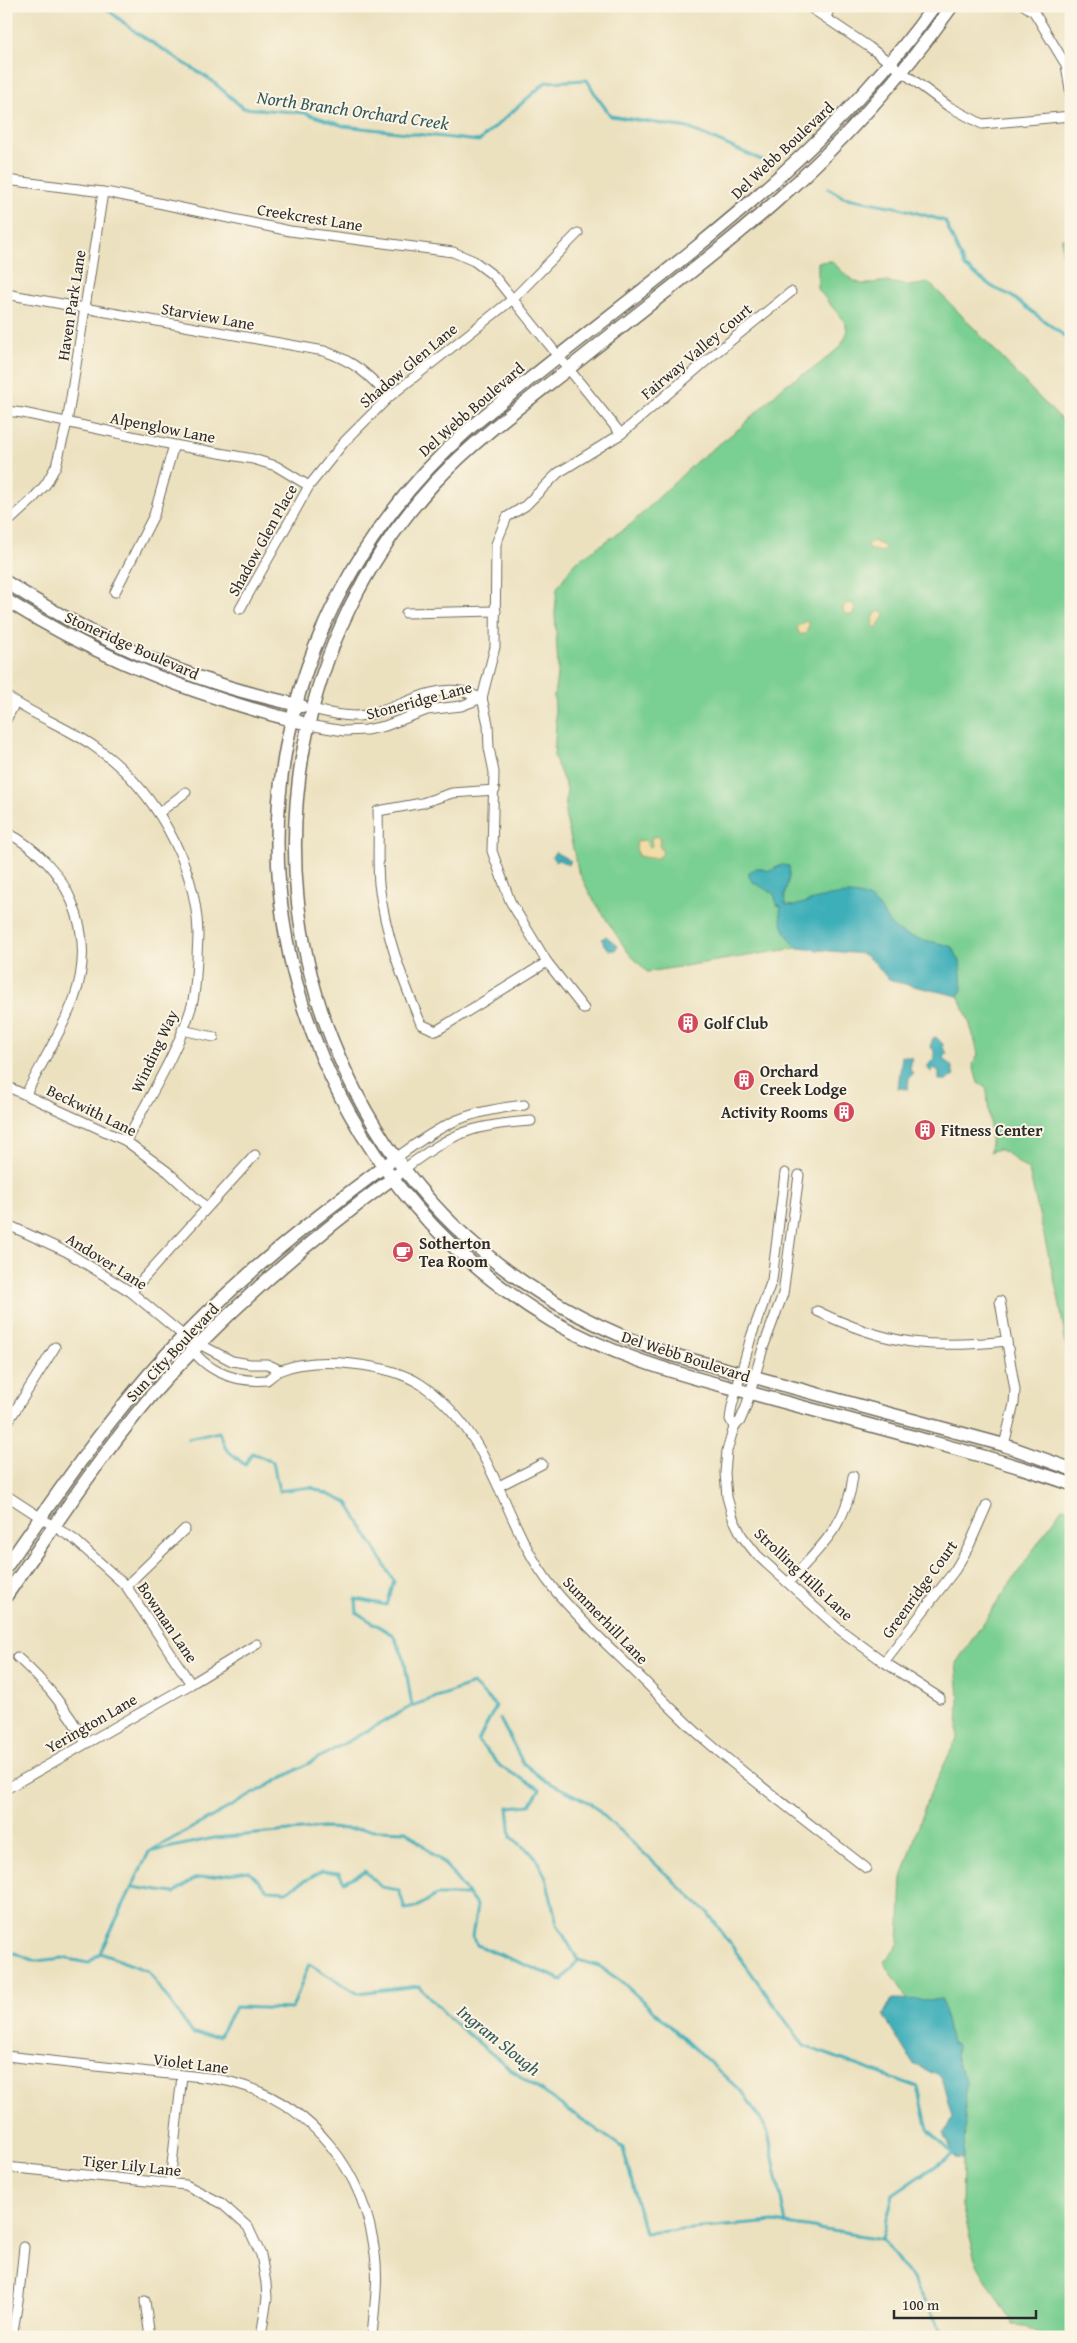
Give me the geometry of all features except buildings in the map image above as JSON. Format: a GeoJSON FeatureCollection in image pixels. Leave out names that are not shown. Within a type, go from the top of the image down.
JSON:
{"type":"FeatureCollection","features":[{"type":"Feature","properties":{"kind":"street"},"geometry":{"type":"LineString","coordinates":[[808,6],[948,106],[982,124],[1071,116]]}},
{"type":"Feature","properties":{"kind":"street"},"geometry":{"type":"LineString","coordinates":[[825,17],[832,6]]}},
{"type":"Feature","properties":{"kind":"street","name":"Del Webb Boulevard"},"geometry":{"type":"LineString","coordinates":[[896,68],[934,6]]}},
{"type":"Feature","properties":{"kind":"street","name":"Del Webb Boulevard"},"geometry":{"type":"LineString","coordinates":[[952,6],[896,68],[839,142],[772,205],[564,362],[491,410],[443,452],[409,488],[381,525],[353,569],[332,608],[310,662],[292,720],[282,780],[279,840],[282,900],[291,960],[305,1012],[325,1065],[352,1118],[383,1167],[411,1204],[451,1245],[503,1288],[551,1320],[625,1356],[661,1369],[1000,1461],[1071,1484]]}},
{"type":"Feature","properties":{"kind":"street"},"geometry":{"type":"LineString","coordinates":[[1025,6],[1034,12],[1066,65],[1071,95]]}},
{"type":"Feature","properties":{"kind":"street","name":"Creekcrest Lane"},"geometry":{"type":"LineString","coordinates":[[6,180],[103,192],[290,231],[453,252],[474,261],[494,276],[514,298],[621,434]]}},
{"type":"Feature","properties":{"kind":"street","name":"Haven Park Lane"},"geometry":{"type":"LineString","coordinates":[[6,524],[31,502],[46,484],[56,466],[67,423],[103,192]]}},
{"type":"Feature","properties":{"kind":"street","name":"Shadow Glen Lane"},"geometry":{"type":"LineString","coordinates":[[310,486],[345,441],[390,397],[514,298],[578,233]]}},
{"type":"Feature","properties":{"kind":"street","name":"Fairway Valley Court"},"geometry":{"type":"LineString","coordinates":[[482,698],[495,647],[496,544],[507,517],[525,506],[558,473],[621,434],[713,355],[791,292]]}},
{"type":"Feature","properties":{"kind":"street","name":"Starview Lane"},"geometry":{"type":"LineString","coordinates":[[6,294],[324,351],[360,367],[390,397]]}},
{"type":"Feature","properties":{"kind":"street","name":"Del Webb Boulevard"},"geometry":{"type":"LineString","coordinates":[[564,362],[475,442],[434,484],[394,533],[346,615],[324,667],[308,724],[298,782],[294,838],[297,896],[306,955],[320,1006],[339,1059],[356,1094],[396,1158],[444,1216],[461,1233],[536,1293],[582,1319],[632,1342],[666,1354],[1004,1445],[1071,1468]]}},
{"type":"Feature","properties":{"kind":"street","name":"Alpenglow Lane"},"geometry":{"type":"LineString","coordinates":[[6,411],[253,459],[276,466],[310,486]]}},
{"type":"Feature","properties":{"kind":"street"},"geometry":{"type":"LineString","coordinates":[[115,592],[154,515],[174,445]]}},
{"type":"Feature","properties":{"kind":"street","name":"Shadow Glen Place"},"geometry":{"type":"LineString","coordinates":[[240,609],[310,486]]}},
{"type":"Feature","properties":{"kind":"street","name":"Stoneridge Boulevard"},"geometry":{"type":"LineString","coordinates":[[6,582],[68,620],[144,657],[226,686],[312,709]]}},
{"type":"Feature","properties":{"kind":"street","name":"Stoneridge Boulevard"},"geometry":{"type":"LineString","coordinates":[[6,600],[92,648],[140,670],[214,698],[308,724]]}},
{"type":"Feature","properties":{"kind":"street"},"geometry":{"type":"LineString","coordinates":[[406,613],[496,611]]}},
{"type":"Feature","properties":{"kind":"street","name":"Stoneridge Lane"},"geometry":{"type":"LineString","coordinates":[[312,709],[345,715],[364,715],[382,712],[423,696],[445,692],[460,691],[482,698]]}},
{"type":"Feature","properties":{"kind":"street","name":"Winding Way"},"geometry":{"type":"LineString","coordinates":[[6,696],[95,746],[130,776],[160,812],[185,869],[195,906],[198,933],[196,978],[192,1004],[182,1030],[126,1141]]}},
{"type":"Feature","properties":{"kind":"street"},"geometry":{"type":"LineString","coordinates":[[482,698],[488,724],[495,790],[492,851],[510,901],[547,962],[584,1009]]}},
{"type":"Feature","properties":{"kind":"street","name":"Stoneridge Lane"},"geometry":{"type":"LineString","coordinates":[[308,724],[344,731],[366,730],[385,726],[427,710],[461,706],[482,698]]}},
{"type":"Feature","properties":{"kind":"street"},"geometry":{"type":"LineString","coordinates":[[6,720],[15,702]]}},
{"type":"Feature","properties":{"kind":"street"},"geometry":{"type":"LineString","coordinates":[[495,790],[452,793],[422,803],[378,811],[379,883],[386,925],[398,967],[421,1024],[436,1031],[547,962]]}},
{"type":"Feature","properties":{"kind":"street"},"geometry":{"type":"LineString","coordinates":[[160,812],[186,792]]}},
{"type":"Feature","properties":{"kind":"street"},"geometry":{"type":"LineString","coordinates":[[6,832],[19,838],[43,858],[60,877],[75,905],[81,937],[82,970],[74,1000],[26,1094]]}},
{"type":"Feature","properties":{"kind":"street"},"geometry":{"type":"LineString","coordinates":[[182,1030],[214,1037]]}},
{"type":"Feature","properties":{"kind":"street","name":"Beckwith Lane"},"geometry":{"type":"LineString","coordinates":[[6,1086],[126,1141],[168,1172],[206,1207]]}},
{"type":"Feature","properties":{"kind":"street"},"geometry":{"type":"LineString","coordinates":[[396,1158],[436,1129],[451,1121],[482,1111],[524,1105]]}},
{"type":"Feature","properties":{"kind":"street"},"geometry":{"type":"LineString","coordinates":[[404,1169],[457,1134],[486,1125],[531,1121]]}},
{"type":"Feature","properties":{"kind":"street"},"geometry":{"type":"LineString","coordinates":[[131,1292],[255,1155]]}},
{"type":"Feature","properties":{"kind":"street","name":"Sun City Boulevard"},"geometry":{"type":"LineString","coordinates":[[6,1596],[48,1521],[118,1412],[184,1336],[257,1266],[396,1158]]}},
{"type":"Feature","properties":{"kind":"street","name":"Sun City Boulevard"},"geometry":{"type":"LineString","coordinates":[[6,1568],[48,1521],[130,1422],[196,1348],[267,1278],[404,1169]]}},
{"type":"Feature","properties":{"kind":"street","name":"Strolling Hills Lane"},"geometry":{"type":"LineString","coordinates":[[734,1427],[730,1419],[736,1390],[751,1337],[772,1280],[785,1173]]}},
{"type":"Feature","properties":{"kind":"street","name":"Strolling Hills Lane"},"geometry":{"type":"LineString","coordinates":[[799,1175],[783,1294],[766,1337],[750,1394],[740,1421],[734,1427],[727,1451],[725,1473],[727,1497],[733,1518],[742,1536],[757,1555],[839,1629],[884,1662],[940,1698]]}},
{"type":"Feature","properties":{"kind":"street","name":"Andover Lane"},"geometry":{"type":"LineString","coordinates":[[6,1224],[67,1252],[131,1292],[184,1336]]}},
{"type":"Feature","properties":{"kind":"street"},"geometry":{"type":"LineString","coordinates":[[1000,1301],[1015,1390],[1014,1404],[1004,1445]]}},
{"type":"Feature","properties":{"kind":"street"},"geometry":{"type":"LineString","coordinates":[[817,1311],[868,1333],[929,1346],[962,1346],[1007,1341]]}},
{"type":"Feature","properties":{"kind":"street","name":"Summerhill Lane"},"geometry":{"type":"LineString","coordinates":[[184,1336],[196,1348],[208,1366],[236,1378],[267,1380],[280,1370]]}},
{"type":"Feature","properties":{"kind":"street"},"geometry":{"type":"LineString","coordinates":[[6,1424],[55,1347]]}},
{"type":"Feature","properties":{"kind":"street","name":"Summerhill Lane"},"geometry":{"type":"LineString","coordinates":[[196,1348],[232,1361],[266,1364],[280,1370],[337,1363],[366,1365],[393,1372],[419,1384],[447,1404],[466,1426],[499,1486],[532,1557],[553,1588],[581,1619],[708,1743],[866,1868]]}},
{"type":"Feature","properties":{"kind":"street"},"geometry":{"type":"LineString","coordinates":[[499,1486],[542,1464]]}},
{"type":"Feature","properties":{"kind":"street"},"geometry":{"type":"LineString","coordinates":[[788,1583],[830,1536],[843,1517],[851,1495],[853,1476]]}},
{"type":"Feature","properties":{"kind":"street","name":"Bowman Lane"},"geometry":{"type":"LineString","coordinates":[[6,1495],[75,1540],[126,1586],[191,1684]]}},
{"type":"Feature","properties":{"kind":"street","name":"Greenridge Court"},"geometry":{"type":"LineString","coordinates":[[884,1662],[955,1570],[969,1546],[987,1505]]}},
{"type":"Feature","properties":{"kind":"street"},"geometry":{"type":"LineString","coordinates":[[126,1586],[185,1529]]}},
{"type":"Feature","properties":{"kind":"street","name":"Yerington Lane"},"geometry":{"type":"LineString","coordinates":[[6,1789],[258,1644]]}},
{"type":"Feature","properties":{"kind":"street"},"geometry":{"type":"LineString","coordinates":[[17,1657],[43,1680],[57,1697],[86,1743]]}},
{"type":"Feature","properties":{"kind":"street","name":"Violet Lane"},"geometry":{"type":"LineString","coordinates":[[6,2056],[232,2083],[277,2100],[323,2136],[345,2164],[357,2187],[370,2222],[375,2254],[377,2279],[372,2337]]}},
{"type":"Feature","properties":{"kind":"street"},"geometry":{"type":"LineString","coordinates":[[170,2182],[182,2076]]}},
{"type":"Feature","properties":{"kind":"street","name":"Tiger Lily Lane"},"geometry":{"type":"LineString","coordinates":[[6,2167],[170,2182],[186,2185],[222,2202],[248,2227],[256,2241],[266,2283],[267,2298],[261,2337]]}},
{"type":"Feature","properties":{"kind":"street"},"geometry":{"type":"LineString","coordinates":[[12,2337],[20,2295],[24,2247]]}},
{"type":"Feature","properties":{"kind":"street"},"geometry":{"type":"LineString","coordinates":[[145,2301],[150,2337]]}},
{"type":"Feature","properties":{"kind":"green space"},"geometry":{"type":"Polygon","coordinates":[[[1062,238],[1071,238],[1071,293],[1063,280],[1062,238]]]}},
{"type":"Feature","properties":{"kind":"green space"},"geometry":{"type":"Polygon","coordinates":[[[832,261],[848,276],[862,284],[885,282],[916,285],[928,282],[1071,429],[1071,1376],[1059,1300],[1029,1171],[1005,1152],[998,1149],[990,1152],[991,1140],[987,1091],[985,1087],[978,1083],[973,1065],[978,1055],[976,1045],[968,1018],[958,996],[867,942],[797,948],[647,972],[627,951],[591,896],[578,870],[565,814],[567,789],[554,757],[556,725],[554,695],[558,669],[555,614],[557,588],[574,563],[630,525],[697,461],[740,428],[785,385],[817,366],[840,347],[847,334],[846,324],[818,289],[818,262],[832,261]]]}},
{"type":"Feature","properties":{"kind":"green space"},"geometry":{"type":"Polygon","coordinates":[[[1062,1508],[1071,1508],[1071,2337],[1044,2337],[1025,2325],[1012,2324],[977,2264],[962,2206],[963,2159],[951,2076],[904,1993],[884,1962],[899,1943],[902,1878],[927,1800],[958,1736],[959,1697],[956,1663],[1062,1508]]]}},
{"type":"Feature","properties":{"kind":"sand"},"geometry":{"type":"Polygon","coordinates":[[[873,541],[886,547],[882,552],[868,549],[867,544],[873,541]]]}},
{"type":"Feature","properties":{"kind":"sand"},"geometry":{"type":"Polygon","coordinates":[[[849,603],[855,609],[849,615],[843,609],[849,603]]]}},
{"type":"Feature","properties":{"kind":"sand"},"geometry":{"type":"Polygon","coordinates":[[[878,611],[882,611],[885,614],[876,629],[873,618],[878,611]]]}},
{"type":"Feature","properties":{"kind":"sand"},"geometry":{"type":"Polygon","coordinates":[[[806,621],[809,624],[806,634],[799,634],[797,627],[806,621]]]}},
{"type":"Feature","properties":{"kind":"sand"},"geometry":{"type":"Polygon","coordinates":[[[657,836],[661,839],[659,845],[663,853],[661,856],[652,858],[638,856],[637,841],[646,840],[648,847],[652,846],[651,838],[657,836]]]}},
{"type":"Feature","properties":{"kind":"water"},"geometry":{"type":"Polygon","coordinates":[[[555,852],[571,861],[568,865],[559,860],[555,861],[552,857],[555,852]]]}},
{"type":"Feature","properties":{"kind":"water"},"geometry":{"type":"Polygon","coordinates":[[[781,865],[789,866],[790,871],[785,896],[786,905],[794,906],[837,895],[860,895],[870,899],[878,906],[888,922],[904,934],[952,947],[960,961],[962,990],[958,996],[896,982],[887,978],[875,963],[863,954],[797,948],[784,928],[780,917],[781,906],[777,905],[774,894],[753,882],[749,877],[749,872],[757,868],[770,871],[781,865]]]}},
{"type":"Feature","properties":{"kind":"water"},"geometry":{"type":"Polygon","coordinates":[[[606,936],[618,946],[616,950],[610,950],[604,945],[602,939],[606,936]]]}},
{"type":"Feature","properties":{"kind":"water"},"geometry":{"type":"Polygon","coordinates":[[[936,1037],[943,1044],[943,1048],[947,1053],[944,1058],[952,1067],[954,1076],[946,1080],[939,1080],[939,1071],[934,1068],[931,1072],[927,1067],[934,1058],[934,1050],[930,1047],[933,1038],[936,1037]]]}},
{"type":"Feature","properties":{"kind":"water"},"geometry":{"type":"Polygon","coordinates":[[[902,1056],[912,1058],[910,1069],[913,1074],[909,1078],[908,1089],[898,1088],[902,1056]]]}},
{"type":"Feature","properties":{"kind":"water"},"geometry":{"type":"Polygon","coordinates":[[[892,1999],[942,2000],[951,2043],[957,2045],[956,2063],[966,2081],[964,2159],[955,2158],[944,2134],[952,2117],[941,2077],[913,2064],[883,2015],[892,1999]]]}},
{"type":"Feature","properties":{"kind":"waterway","name":"North Branch Orchard Creek"},"geometry":{"type":"LineString","coordinates":[[103,6],[137,33],[211,80],[243,108],[305,113],[344,126],[479,141],[546,82],[587,80],[611,116],[688,128],[764,161]]}},
{"type":"Feature","properties":{"kind":"waterway","name":"North Branch Orchard Creek"},"geometry":{"type":"LineString","coordinates":[[828,188],[843,197],[900,208],[945,221],[965,267],[994,288],[1010,295],[1071,341]]}},
{"type":"Feature","properties":{"kind":"waterway"},"geometry":{"type":"LineString","coordinates":[[188,1439],[219,1432],[226,1449],[245,1465],[252,1453],[273,1462],[279,1491],[311,1487],[348,1503],[394,1581],[387,1605],[356,1599],[357,1613],[393,1635],[404,1658],[412,1706],[473,1684],[496,1706],[478,1741],[501,1767],[540,1789],[530,1805],[508,1807],[511,1837],[535,1856],[546,1878],[557,1924],[578,1960],[599,1966],[622,1982],[745,2095],[768,2132],[786,2224]]}},
{"type":"Feature","properties":{"kind":"waterway"},"geometry":{"type":"LineString","coordinates":[[152,1850],[412,1706]]}},
{"type":"Feature","properties":{"kind":"waterway"},"geometry":{"type":"LineString","coordinates":[[500,1719],[523,1763],[544,1780],[590,1803],[708,1913],[804,2046],[918,2087],[928,2129],[953,2154],[893,2195],[882,2239]]}},
{"type":"Feature","properties":{"kind":"waterway"},"geometry":{"type":"LineString","coordinates":[[100,1953],[149,1852],[214,1838],[323,1828],[406,1831],[444,1863],[477,1906],[472,1937],[477,1945],[562,1980],[578,1960]]}},
{"type":"Feature","properties":{"kind":"waterway"},"geometry":{"type":"LineString","coordinates":[[132,1887],[174,1893],[194,1879],[249,1871],[267,1890],[286,1891],[322,1871],[339,1873],[344,1882],[365,1871],[381,1887],[399,1890],[405,1909],[417,1907],[436,1895],[468,1895]]}},
{"type":"Feature","properties":{"kind":"waterway","name":"Ingram Slough"},"geometry":{"type":"LineString","coordinates":[[6,1950],[36,1961],[63,1958],[88,1963],[100,1953],[148,1971],[193,2034],[219,2036],[235,2007],[292,2009],[309,1964],[357,1993],[419,1986],[450,2019],[514,2072],[623,2148],[645,2233],[774,2222],[882,2239],[915,2283],[945,2337]]}},
{"type":"Feature","properties":{"kind":"place","name":"Golf Club"},"geometry":{"type":"Point","coordinates":[688,1023]}},
{"type":"Feature","properties":{"kind":"place","name":"Orchard Creek Lodge"},"geometry":{"type":"Point","coordinates":[744,1080]}},
{"type":"Feature","properties":{"kind":"place","name":"Activity Rooms"},"geometry":{"type":"Point","coordinates":[844,1112]}},
{"type":"Feature","properties":{"kind":"place","name":"Fitness Center"},"geometry":{"type":"Point","coordinates":[925,1130]}},
{"type":"Feature","properties":{"kind":"place","name":"Sotherton Tea Room"},"geometry":{"type":"Point","coordinates":[403,1252]}}]}
